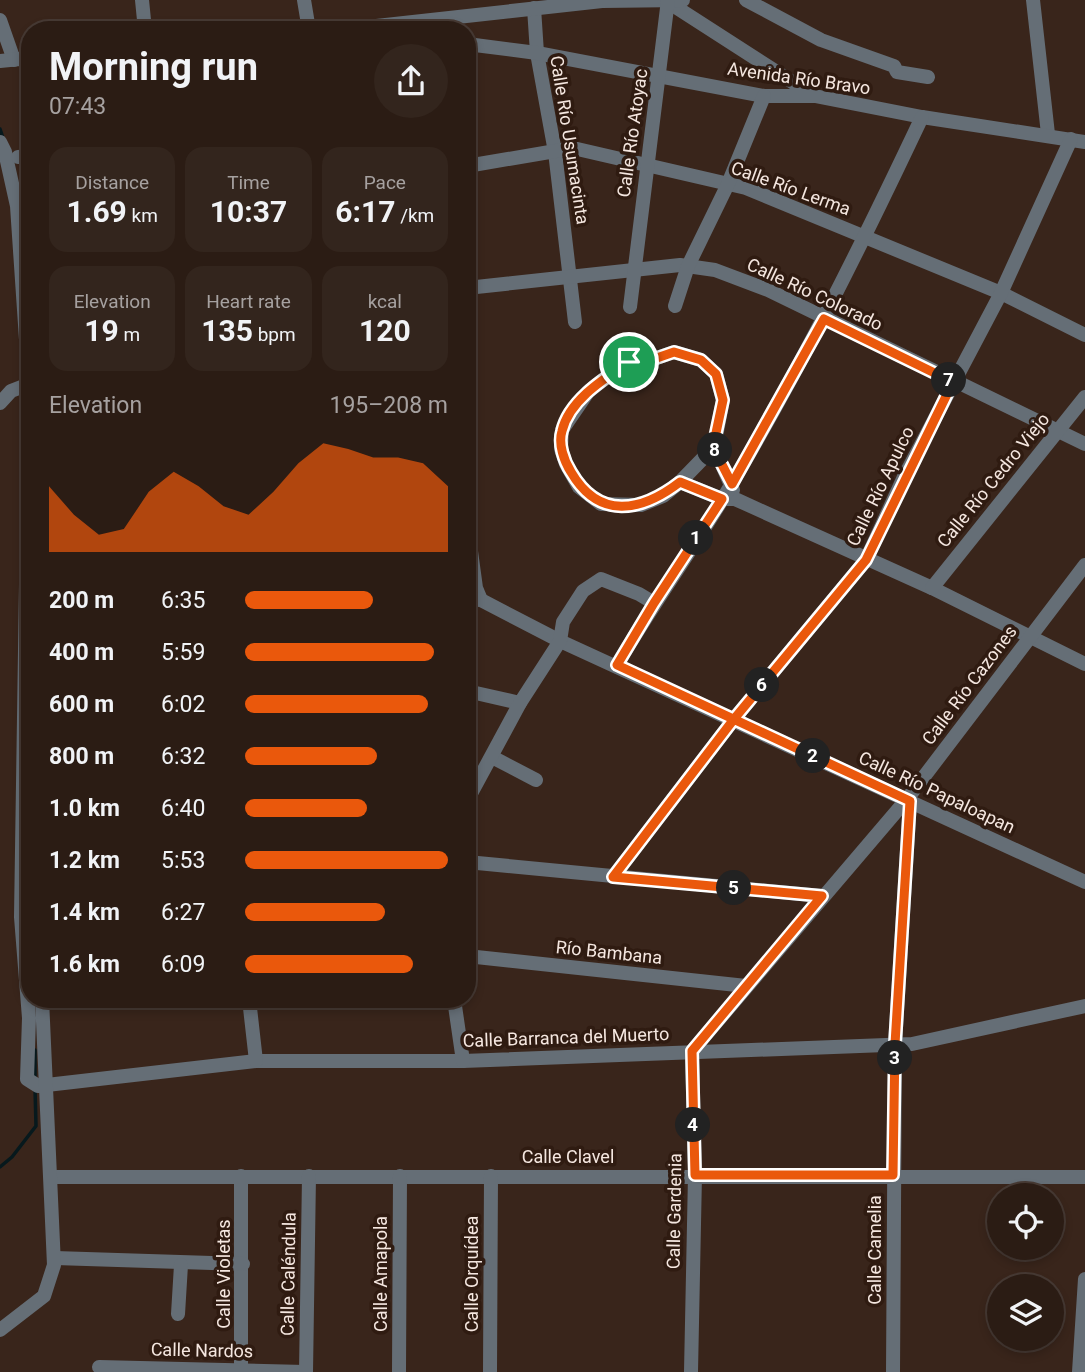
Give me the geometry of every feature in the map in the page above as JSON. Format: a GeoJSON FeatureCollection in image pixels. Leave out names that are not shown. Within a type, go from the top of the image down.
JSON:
{"type":"FeatureCollection","features":[{"type":"Feature","properties":{"kind":"street"},"geometry":{"type":"LineString","coordinates":[[142,0],[144,21]]}},
{"type":"Feature","properties":{"kind":"street"},"geometry":{"type":"LineString","coordinates":[[304,0],[308,21]]}},
{"type":"Feature","properties":{"kind":"street"},"geometry":{"type":"LineString","coordinates":[[746,0],[821,40],[894,66],[897,72],[928,77]]}},
{"type":"Feature","properties":{"kind":"street"},"geometry":{"type":"LineString","coordinates":[[1033,0],[1048,134]]}},
{"type":"Feature","properties":{"kind":"street"},"geometry":{"type":"LineString","coordinates":[[442,21],[602,1],[673,1],[815,96]]}},
{"type":"Feature","properties":{"kind":"street","name":"Calle Río Atoyac"},"geometry":{"type":"LineString","coordinates":[[630,307],[647,164],[673,1]]}},
{"type":"Feature","properties":{"kind":"street","name":"Calle Río Usumacinta"},"geometry":{"type":"LineString","coordinates":[[534,8],[537,53],[555,152],[575,322]]}},
{"type":"Feature","properties":{"kind":"street"},"geometry":{"type":"LineString","coordinates":[[0,20],[7,60]]}},
{"type":"Feature","properties":{"kind":"street","name":"Avenida Río Bravo"},"geometry":{"type":"LineString","coordinates":[[476,45],[537,53],[764,96],[815,96],[922,117],[1078,140]]}},
{"type":"Feature","properties":{"kind":"street"},"geometry":{"type":"LineString","coordinates":[[675,306],[688,266],[729,184],[764,96]]}},
{"type":"Feature","properties":{"kind":"street"},"geometry":{"type":"LineString","coordinates":[[617,665],[654,603],[729,499],[732,484],[824,319],[922,117]]}},
{"type":"Feature","properties":{"kind":"street","name":"Calle Río Apulco"},"geometry":{"type":"LineString","coordinates":[[613,877],[734,719],[866,560],[953,382],[1078,140]]}},
{"type":"Feature","properties":{"kind":"street"},"geometry":{"type":"LineString","coordinates":[[0,142],[5,152],[17,206],[21,265]]}},
{"type":"Feature","properties":{"kind":"street","name":"Calle Río Lerma"},"geometry":{"type":"LineString","coordinates":[[476,165],[573,148],[729,184],[1001,293],[1085,335]]}},
{"type":"Feature","properties":{"kind":"street","name":"Calle Río Colorado"},"geometry":{"type":"LineString","coordinates":[[476,287],[688,266],[715,270],[768,290],[1085,444]]}},
{"type":"Feature","properties":{"kind":"street"},"geometry":{"type":"LineString","coordinates":[[674,352],[701,360],[716,374],[723,400],[713,447],[680,482],[663,496],[641,505],[601,505],[579,487],[566,464],[561,449],[562,430],[587,392],[629,362],[651,360],[674,352]]}},
{"type":"Feature","properties":{"kind":"street"},"geometry":{"type":"LineString","coordinates":[[0,403],[11,391],[21,387]]}},
{"type":"Feature","properties":{"kind":"street","name":"Calle Río Cedro Viejo"},"geometry":{"type":"LineString","coordinates":[[932,588],[1085,397]]}},
{"type":"Feature","properties":{"kind":"street"},"geometry":{"type":"LineString","coordinates":[[713,447],[732,484]]}},
{"type":"Feature","properties":{"kind":"street"},"geometry":{"type":"LineString","coordinates":[[680,482],[729,499],[932,588],[1085,664]]}},
{"type":"Feature","properties":{"kind":"street","name":"Calle Río Cazones"},"geometry":{"type":"LineString","coordinates":[[692,1051],[822,896],[908,800],[1085,565]]}},
{"type":"Feature","properties":{"kind":"street"},"geometry":{"type":"LineString","coordinates":[[476,785],[520,703],[560,641],[563,622],[583,591],[601,579],[654,603]]}},
{"type":"Feature","properties":{"kind":"street","name":"Calle Río Papaloapan"},"geometry":{"type":"LineString","coordinates":[[476,600],[1085,882]]}},
{"type":"Feature","properties":{"kind":"street"},"geometry":{"type":"LineString","coordinates":[[476,693],[520,703]]}},
{"type":"Feature","properties":{"kind":"street"},"geometry":{"type":"LineString","coordinates":[[492,757],[536,780]]}},
{"type":"Feature","properties":{"kind":"street","name":"Calle Camelia"},"geometry":{"type":"LineString","coordinates":[[892,1372],[895,1044],[908,800]]}},
{"type":"Feature","properties":{"kind":"street"},"geometry":{"type":"LineString","coordinates":[[476,863],[822,896]]}},
{"type":"Feature","properties":{"kind":"street","name":"Río Bambana"},"geometry":{"type":"LineString","coordinates":[[476,957],[746,986]]}},
{"type":"Feature","properties":{"kind":"street","name":"Calle Barranca del Muerto"},"geometry":{"type":"LineString","coordinates":[[38,1085],[256,1060],[463,1060],[912,1044],[1085,1006]]}},
{"type":"Feature","properties":{"kind":"street"},"geometry":{"type":"LineString","coordinates":[[28,1008],[27,1079],[38,1085]]}},
{"type":"Feature","properties":{"kind":"street"},"geometry":{"type":"LineString","coordinates":[[0,1330],[44,1296],[52,1281],[55,1258],[51,1177],[38,1085],[42,1008]]}},
{"type":"Feature","properties":{"kind":"street"},"geometry":{"type":"LineString","coordinates":[[251,1008],[256,1060]]}},
{"type":"Feature","properties":{"kind":"street"},"geometry":{"type":"LineString","coordinates":[[455,1008],[463,1060]]}},
{"type":"Feature","properties":{"kind":"street","name":"Calle Gardenia"},"geometry":{"type":"LineString","coordinates":[[691,1372],[695,1175],[692,1051]]}},
{"type":"Feature","properties":{"kind":"street","name":"Calle Violetas"},"geometry":{"type":"LineString","coordinates":[[241,1176],[241,1371]]}},
{"type":"Feature","properties":{"kind":"street","name":"Calle Caléndula"},"geometry":{"type":"LineString","coordinates":[[305,1372],[309,1176]]}},
{"type":"Feature","properties":{"kind":"street","name":"Calle Amapola"},"geometry":{"type":"LineString","coordinates":[[399,1372],[400,1176]]}},
{"type":"Feature","properties":{"kind":"street","name":"Calle Orquídea"},"geometry":{"type":"LineString","coordinates":[[490,1372],[491,1176]]}},
{"type":"Feature","properties":{"kind":"street","name":"Calle Clavel"},"geometry":{"type":"LineString","coordinates":[[51,1177],[1085,1177]]}},
{"type":"Feature","properties":{"kind":"street"},"geometry":{"type":"LineString","coordinates":[[55,1258],[181,1265],[243,1265]]}},
{"type":"Feature","properties":{"kind":"street"},"geometry":{"type":"LineString","coordinates":[[178,1314],[181,1265]]}},
{"type":"Feature","properties":{"kind":"street"},"geometry":{"type":"LineString","coordinates":[[1079,1372],[1085,1279]]}},
{"type":"Feature","properties":{"kind":"street","name":"Calle Nardos"},"geometry":{"type":"LineString","coordinates":[[99,1367],[305,1372]]}},
{"type":"Feature","properties":{"kind":"waterway"},"geometry":{"type":"LineString","coordinates":[[0,129],[3,138]]}},
{"type":"Feature","properties":{"kind":"waterway"},"geometry":{"type":"LineString","coordinates":[[35,1050],[35,1081]]}},
{"type":"Feature","properties":{"kind":"waterway"},"geometry":{"type":"LineString","coordinates":[[0,1167],[12,1157],[36,1126],[35,1088]]}},
{"type":"Feature","properties":{"kind":"route"},"geometry":{"type":"LineString","coordinates":[[629,362],[587,392],[562,430],[561,449],[579,487],[601,505],[641,505],[663,496],[680,482],[722,499],[617,665],[734,719],[910,801],[895,1044],[893,1175],[695,1175],[692,1051],[822,896],[613,877],[734,719],[866,560],[904,477],[953,382],[824,319],[732,484],[713,447],[723,400],[716,374],[701,360],[674,352],[651,360],[629,362]]}}]}
